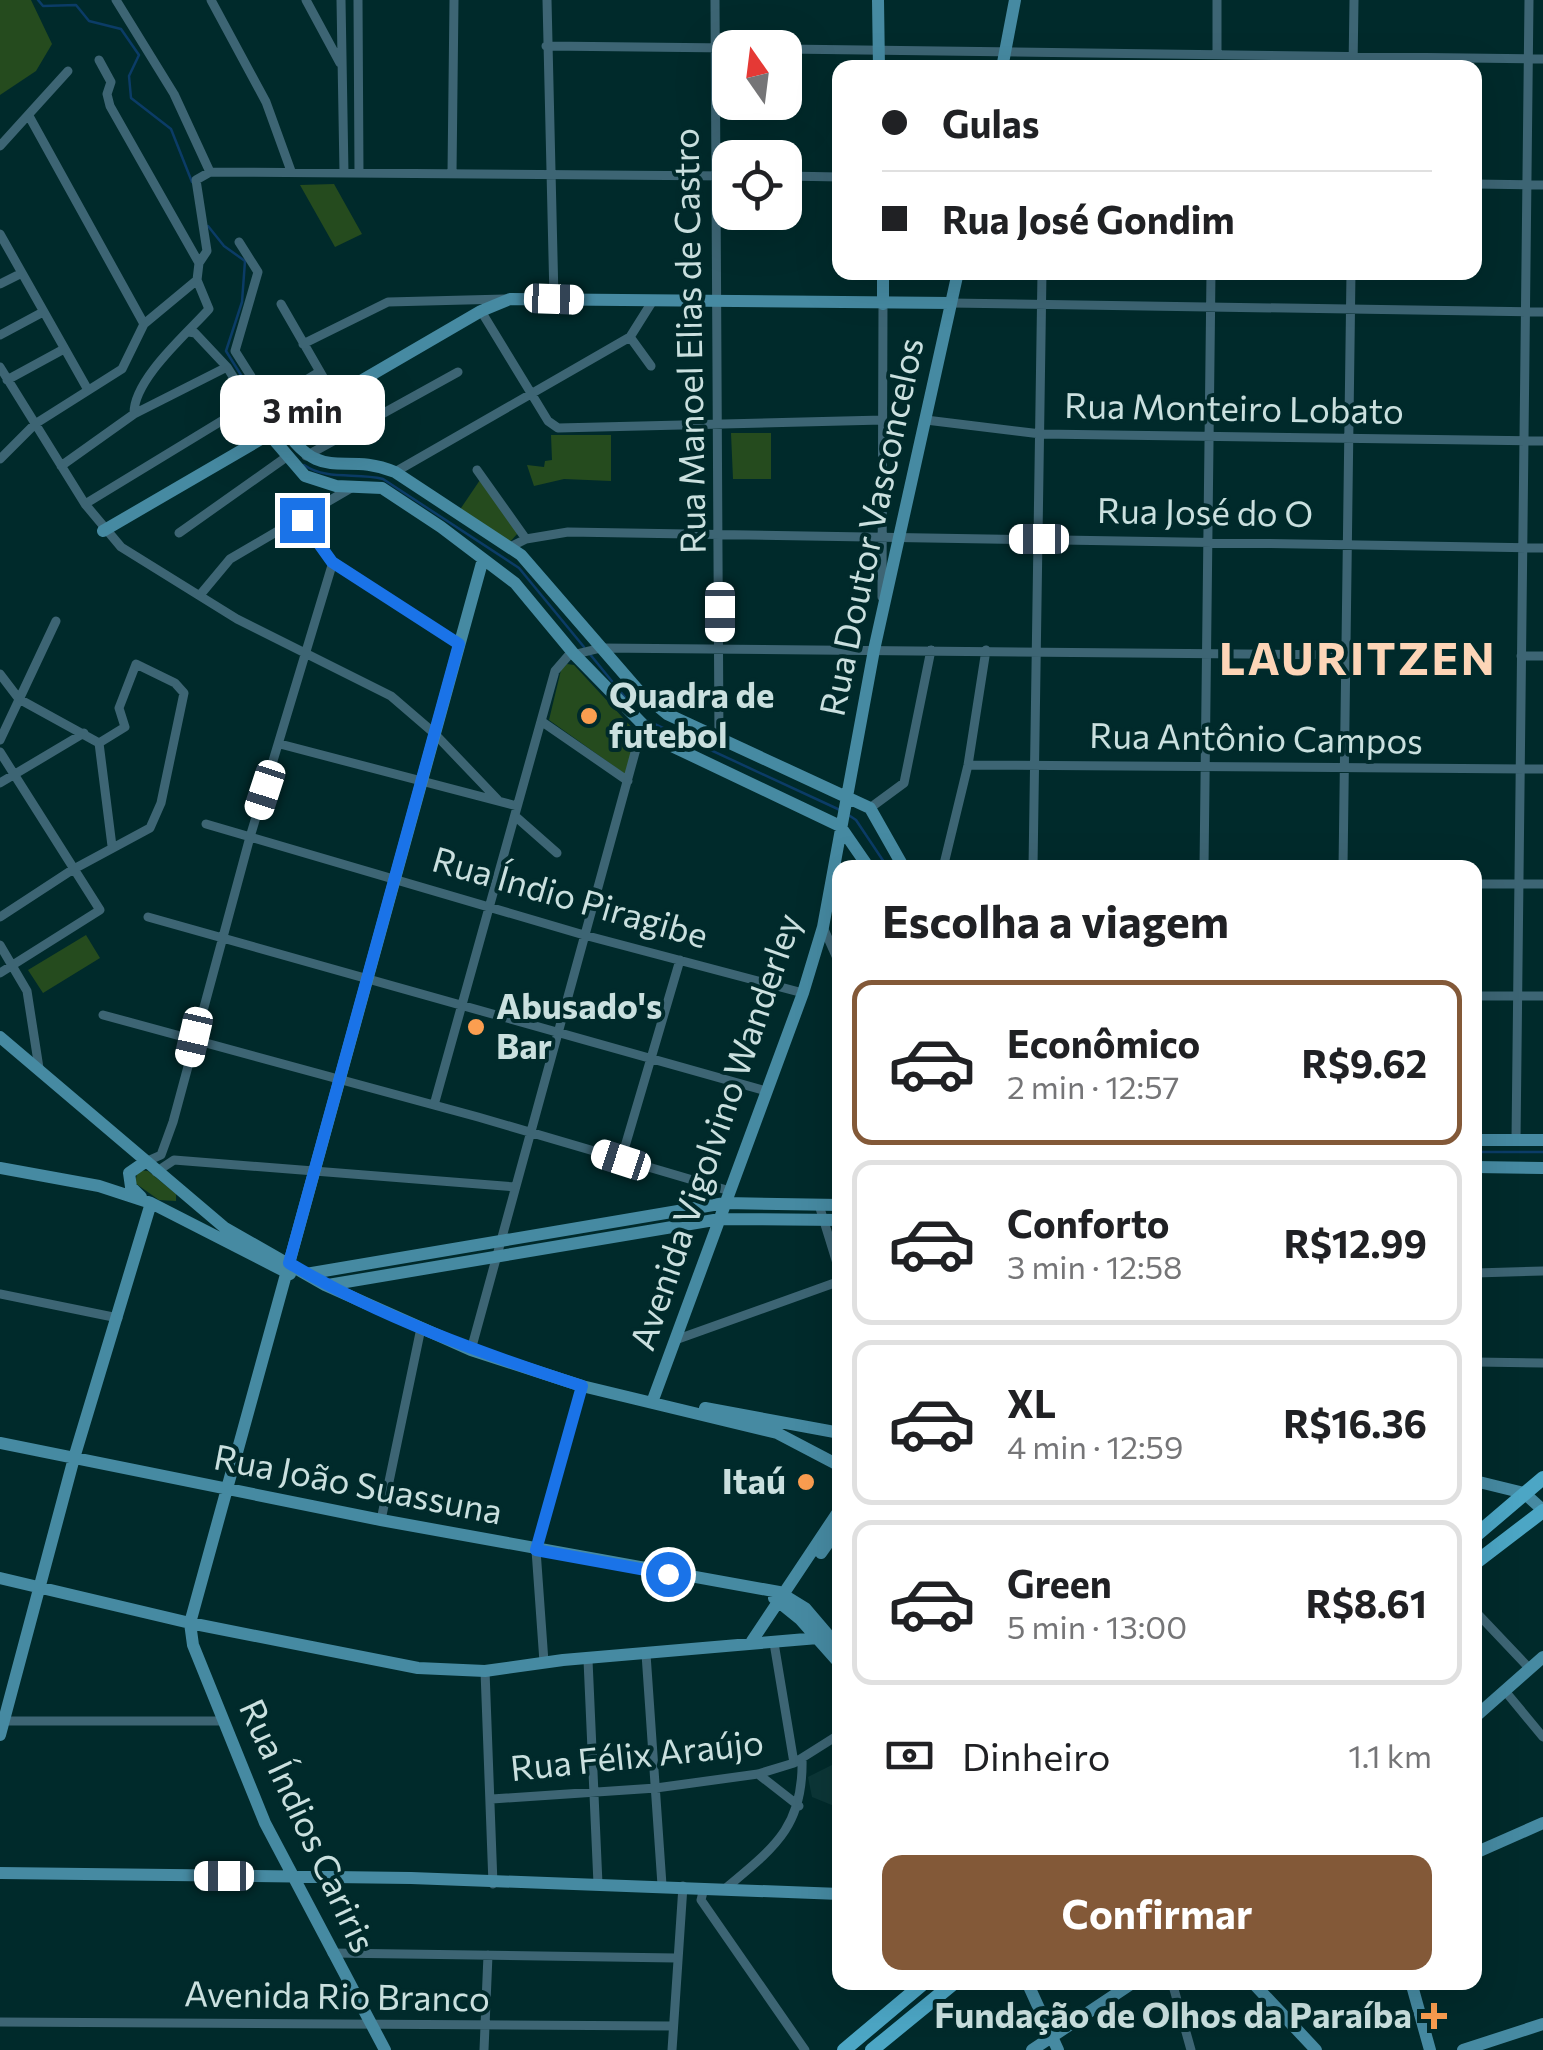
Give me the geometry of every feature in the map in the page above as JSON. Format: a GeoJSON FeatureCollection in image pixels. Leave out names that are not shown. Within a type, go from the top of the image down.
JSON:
{"type":"FeatureCollection","features":[{"type":"Feature","properties":{"kind":"main road"},"geometry":{"type":"LineString","coordinates":[[878,0],[879,60]]}},
{"type":"Feature","properties":{"kind":"main road"},"geometry":{"type":"LineString","coordinates":[[1004,60],[1015,0]]}},
{"type":"Feature","properties":{"kind":"main road"},"geometry":{"type":"LineString","coordinates":[[883,280],[884,304]]}},
{"type":"Feature","properties":{"kind":"main road","name":"Rua Doutor Vasconcelos"},"geometry":{"type":"LineString","coordinates":[[841,824],[874,650],[956,280]]}},
{"type":"Feature","properties":{"kind":"main road"},"geometry":{"type":"LineString","coordinates":[[103,531],[481,311],[510,300],[951,303]]}},
{"type":"Feature","properties":{"kind":"main road"},"geometry":{"type":"LineString","coordinates":[[283,426],[306,456],[321,464],[363,463],[395,472],[510,547],[539,571],[650,702],[720,740],[870,808],[899,860]]}},
{"type":"Feature","properties":{"kind":"main road"},"geometry":{"type":"LineString","coordinates":[[269,434],[285,458],[317,482],[382,488],[483,559],[515,583],[642,727],[675,749],[841,824],[864,860]]}},
{"type":"Feature","properties":{"kind":"main road"},"geometry":{"type":"LineString","coordinates":[[190,1623],[483,559]]}},
{"type":"Feature","properties":{"kind":"main road","name":"Avenida Vigolvino Wanderley"},"geometry":{"type":"LineString","coordinates":[[834,860],[841,824]]}},
{"type":"Feature","properties":{"kind":"main road","name":"Avenida Vigolvino Wanderley"},"geometry":{"type":"LineString","coordinates":[[653,1401],[803,993],[832,873]]}},
{"type":"Feature","properties":{"kind":"main road"},"geometry":{"type":"LineString","coordinates":[[0,1037],[226,1228],[288,1268],[325,1285],[654,1222],[832,1220]]}},
{"type":"Feature","properties":{"kind":"main road"},"geometry":{"type":"LineString","coordinates":[[1482,1140],[1543,1140]]}},
{"type":"Feature","properties":{"kind":"main road"},"geometry":{"type":"LineString","coordinates":[[98,1186],[151,1167]]}},
{"type":"Feature","properties":{"kind":"main road"},"geometry":{"type":"LineString","coordinates":[[0,1168],[98,1186],[153,1205],[472,1350],[582,1386],[832,1432]]}},
{"type":"Feature","properties":{"kind":"main road"},"geometry":{"type":"LineString","coordinates":[[1482,1168],[1543,1168]]}},
{"type":"Feature","properties":{"kind":"main road"},"geometry":{"type":"LineString","coordinates":[[129,1173],[132,1187],[153,1205],[174,1206],[182,1194]]}},
{"type":"Feature","properties":{"kind":"main road"},"geometry":{"type":"LineString","coordinates":[[654,1222],[728,1197],[832,1205]]}},
{"type":"Feature","properties":{"kind":"main road"},"geometry":{"type":"LineString","coordinates":[[1,1726],[74,1458],[153,1205]]}},
{"type":"Feature","properties":{"kind":"main road"},"geometry":{"type":"LineString","coordinates":[[306,1274],[500,1249]]}},
{"type":"Feature","properties":{"kind":"main road"},"geometry":{"type":"LineString","coordinates":[[363,1300],[360,1285],[366,1277]]}},
{"type":"Feature","properties":{"kind":"main road"},"geometry":{"type":"LineString","coordinates":[[653,1401],[777,1434],[832,1462]]}},
{"type":"Feature","properties":{"kind":"main road"},"geometry":{"type":"LineString","coordinates":[[802,1445],[808,1429]]}},
{"type":"Feature","properties":{"kind":"main road","name":"Rua João Suassuna"},"geometry":{"type":"LineString","coordinates":[[0,1443],[224,1490],[764,1591],[783,1600]]}},
{"type":"Feature","properties":{"kind":"main road"},"geometry":{"type":"LineString","coordinates":[[1482,1530],[1543,1478]]}},
{"type":"Feature","properties":{"kind":"main road"},"geometry":{"type":"LineString","coordinates":[[1482,1483],[1524,1493],[1543,1510],[1482,1558]]}},
{"type":"Feature","properties":{"kind":"main road"},"geometry":{"type":"LineString","coordinates":[[752,1641],[832,1522]]}},
{"type":"Feature","properties":{"kind":"main road"},"geometry":{"type":"LineString","coordinates":[[798,1578],[832,1547]]}},
{"type":"Feature","properties":{"kind":"main road"},"geometry":{"type":"LineString","coordinates":[[0,1578],[190,1623],[418,1668],[485,1671],[752,1641],[818,1638]]}},
{"type":"Feature","properties":{"kind":"main road"},"geometry":{"type":"LineString","coordinates":[[783,1600],[832,1655]]}},
{"type":"Feature","properties":{"kind":"main road"},"geometry":{"type":"LineString","coordinates":[[783,1600],[805,1608],[832,1639]]}},
{"type":"Feature","properties":{"kind":"main road","name":"Rua Índios Cariris"},"geometry":{"type":"LineString","coordinates":[[190,1623],[193,1645],[221,1721],[292,1876],[385,2050]]}},
{"type":"Feature","properties":{"kind":"main road"},"geometry":{"type":"LineString","coordinates":[[1482,1711],[1543,1657]]}},
{"type":"Feature","properties":{"kind":"main road"},"geometry":{"type":"LineString","coordinates":[[1482,1850],[1543,1823]]}},
{"type":"Feature","properties":{"kind":"main road"},"geometry":{"type":"LineString","coordinates":[[0,1873],[662,1885],[682,1893],[702,1894],[726,1888],[832,1894]]}},
{"type":"Feature","properties":{"kind":"main road"},"geometry":{"type":"LineString","coordinates":[[844,2050],[915,1990]]}},
{"type":"Feature","properties":{"kind":"main road"},"geometry":{"type":"LineString","coordinates":[[872,2050],[945,1990]]}},
{"type":"Feature","properties":{"kind":"main road"},"geometry":{"type":"LineString","coordinates":[[1031,1990],[1055,2043]]}},
{"type":"Feature","properties":{"kind":"main road"},"geometry":{"type":"LineString","coordinates":[[1032,2050],[1055,2043],[1124,1990]]}},
{"type":"Feature","properties":{"kind":"main road"},"geometry":{"type":"LineString","coordinates":[[1260,1990],[1316,2050]]}},
{"type":"Feature","properties":{"kind":"main road"},"geometry":{"type":"LineString","coordinates":[[1413,1990],[1430,2050]]}},
{"type":"Feature","properties":{"kind":"main road"},"geometry":{"type":"LineString","coordinates":[[1462,2050],[1543,2028]]}},
{"type":"Feature","properties":{"kind":"main road"},"geometry":{"type":"LineString","coordinates":[[1485,2050],[1543,2028]]}},
{"type":"Feature","properties":{"kind":"street"},"geometry":{"type":"LineString","coordinates":[[116,0],[174,94],[210,172]]}},
{"type":"Feature","properties":{"kind":"street"},"geometry":{"type":"LineString","coordinates":[[211,0],[266,102],[291,171]]}},
{"type":"Feature","properties":{"kind":"street"},"geometry":{"type":"LineString","coordinates":[[306,0],[341,65]]}},
{"type":"Feature","properties":{"kind":"street"},"geometry":{"type":"LineString","coordinates":[[342,0],[344,173]]}},
{"type":"Feature","properties":{"kind":"street"},"geometry":{"type":"LineString","coordinates":[[358,0],[359,173]]}},
{"type":"Feature","properties":{"kind":"street"},"geometry":{"type":"LineString","coordinates":[[452,173],[454,0]]}},
{"type":"Feature","properties":{"kind":"street"},"geometry":{"type":"LineString","coordinates":[[547,0],[554,299]]}},
{"type":"Feature","properties":{"kind":"street","name":"Rua Manoel Elias de Castro"},"geometry":{"type":"LineString","coordinates":[[714,0],[715,30]]}},
{"type":"Feature","properties":{"kind":"street"},"geometry":{"type":"LineString","coordinates":[[1217,0],[1217,60]]}},
{"type":"Feature","properties":{"kind":"street"},"geometry":{"type":"LineString","coordinates":[[1354,0],[1354,60]]}},
{"type":"Feature","properties":{"kind":"street"},"geometry":{"type":"LineString","coordinates":[[1516,1140],[1529,0]]}},
{"type":"Feature","properties":{"kind":"street"},"geometry":{"type":"LineString","coordinates":[[546,46],[712,48]]}},
{"type":"Feature","properties":{"kind":"street"},"geometry":{"type":"LineString","coordinates":[[802,48],[1217,54],[1320,60]]}},
{"type":"Feature","properties":{"kind":"street"},"geometry":{"type":"LineString","coordinates":[[1050,52],[1050,60]]}},
{"type":"Feature","properties":{"kind":"street"},"geometry":{"type":"LineString","coordinates":[[1115,52],[1115,60]]}},
{"type":"Feature","properties":{"kind":"street"},"geometry":{"type":"LineString","coordinates":[[1470,60],[1543,59]]}},
{"type":"Feature","properties":{"kind":"street"},"geometry":{"type":"LineString","coordinates":[[99,60],[111,82],[106,94],[110,106],[199,264]]}},
{"type":"Feature","properties":{"kind":"street"},"geometry":{"type":"LineString","coordinates":[[0,146],[68,72]]}},
{"type":"Feature","properties":{"kind":"street"},"geometry":{"type":"LineString","coordinates":[[29,116],[144,324]]}},
{"type":"Feature","properties":{"kind":"street"},"geometry":{"type":"LineString","coordinates":[[134,414],[135,401],[170,348],[189,332],[193,320],[208,312],[198,280],[199,264],[207,251],[196,180],[210,172],[712,176]]}},
{"type":"Feature","properties":{"kind":"street"},"geometry":{"type":"LineString","coordinates":[[802,176],[832,177]]}},
{"type":"Feature","properties":{"kind":"street"},"geometry":{"type":"LineString","coordinates":[[1482,184],[1543,185]]}},
{"type":"Feature","properties":{"kind":"street","name":"Rua Manoel Elias de Castro"},"geometry":{"type":"LineString","coordinates":[[717,230],[720,740]]}},
{"type":"Feature","properties":{"kind":"street"},"geometry":{"type":"LineString","coordinates":[[0,234],[88,390]]}},
{"type":"Feature","properties":{"kind":"street"},"geometry":{"type":"LineString","coordinates":[[240,242],[258,272],[235,350],[283,426]]}},
{"type":"Feature","properties":{"kind":"street"},"geometry":{"type":"LineString","coordinates":[[0,284],[22,273]]}},
{"type":"Feature","properties":{"kind":"street"},"geometry":{"type":"LineString","coordinates":[[0,459],[35,424],[122,369],[144,324],[198,280]]}},
{"type":"Feature","properties":{"kind":"street"},"geometry":{"type":"LineString","coordinates":[[1033,860],[1042,280]]}},
{"type":"Feature","properties":{"kind":"street"},"geometry":{"type":"LineString","coordinates":[[1204,860],[1211,280]]}},
{"type":"Feature","properties":{"kind":"street"},"geometry":{"type":"LineString","coordinates":[[1342,860],[1351,280]]}},
{"type":"Feature","properties":{"kind":"street"},"geometry":{"type":"LineString","coordinates":[[302,344],[388,302],[427,297],[510,300]]}},
{"type":"Feature","properties":{"kind":"street"},"geometry":{"type":"LineString","coordinates":[[395,472],[630,337],[652,302]]}},
{"type":"Feature","properties":{"kind":"street"},"geometry":{"type":"LineString","coordinates":[[951,303],[1543,312]]}},
{"type":"Feature","properties":{"kind":"street"},"geometry":{"type":"LineString","coordinates":[[281,304],[334,396]]}},
{"type":"Feature","properties":{"kind":"street"},"geometry":{"type":"LineString","coordinates":[[882,614],[884,304]]}},
{"type":"Feature","properties":{"kind":"street"},"geometry":{"type":"LineString","coordinates":[[481,311],[548,421],[558,428],[883,420]]}},
{"type":"Feature","properties":{"kind":"street"},"geometry":{"type":"LineString","coordinates":[[0,335],[43,312]]}},
{"type":"Feature","properties":{"kind":"street"},"geometry":{"type":"LineString","coordinates":[[189,332],[195,333],[227,368],[269,434]]}},
{"type":"Feature","properties":{"kind":"street"},"geometry":{"type":"LineString","coordinates":[[630,337],[651,366]]}},
{"type":"Feature","properties":{"kind":"street"},"geometry":{"type":"LineString","coordinates":[[7,380],[64,349]]}},
{"type":"Feature","properties":{"kind":"street"},"geometry":{"type":"LineString","coordinates":[[0,367],[85,504],[103,531],[120,547],[237,619],[391,696],[556,853]]}},
{"type":"Feature","properties":{"kind":"street"},"geometry":{"type":"LineString","coordinates":[[61,466],[134,414],[227,368]]}},
{"type":"Feature","properties":{"kind":"street"},"geometry":{"type":"LineString","coordinates":[[268,403],[320,372]]}},
{"type":"Feature","properties":{"kind":"street"},"geometry":{"type":"LineString","coordinates":[[306,456],[458,372]]}},
{"type":"Feature","properties":{"kind":"street"},"geometry":{"type":"LineString","coordinates":[[85,504],[251,403]]}},
{"type":"Feature","properties":{"kind":"street","name":"Rua Monteiro Lobato"},"geometry":{"type":"LineString","coordinates":[[926,420],[1041,434],[1543,440]]}},
{"type":"Feature","properties":{"kind":"street"},"geometry":{"type":"LineString","coordinates":[[179,533],[285,458]]}},
{"type":"Feature","properties":{"kind":"street"},"geometry":{"type":"LineString","coordinates":[[478,470],[526,539]]}},
{"type":"Feature","properties":{"kind":"street"},"geometry":{"type":"LineString","coordinates":[[200,595],[230,559],[356,485]]}},
{"type":"Feature","properties":{"kind":"street"},"geometry":{"type":"LineString","coordinates":[[302,520],[332,562],[459,644]]}},
{"type":"Feature","properties":{"kind":"street","name":"Rua José do O"},"geometry":{"type":"LineString","coordinates":[[510,547],[526,539],[568,532],[1543,548]]}},
{"type":"Feature","properties":{"kind":"street"},"geometry":{"type":"LineString","coordinates":[[151,1167],[165,1145],[250,837],[332,562]]}},
{"type":"Feature","properties":{"kind":"street"},"geometry":{"type":"LineString","coordinates":[[0,740],[56,621]]}},
{"type":"Feature","properties":{"kind":"street"},"geometry":{"type":"LineString","coordinates":[[434,1105],[555,671],[562,660],[574,654],[601,648],[1346,655]]}},
{"type":"Feature","properties":{"kind":"street"},"geometry":{"type":"LineString","coordinates":[[870,808],[904,783],[931,650]]}},
{"type":"Feature","properties":{"kind":"street"},"geometry":{"type":"LineString","coordinates":[[945,860],[968,765],[986,650]]}},
{"type":"Feature","properties":{"kind":"street"},"geometry":{"type":"LineString","coordinates":[[1522,656],[1543,656]]}},
{"type":"Feature","properties":{"kind":"street"},"geometry":{"type":"LineString","coordinates":[[0,918],[112,846],[150,828],[184,693],[174,683],[136,664],[119,708],[124,727],[99,742]]}},
{"type":"Feature","properties":{"kind":"street"},"geometry":{"type":"LineString","coordinates":[[0,674],[20,699],[99,742]]}},
{"type":"Feature","properties":{"kind":"street"},"geometry":{"type":"LineString","coordinates":[[541,722],[628,781]]}},
{"type":"Feature","properties":{"kind":"street"},"geometry":{"type":"LineString","coordinates":[[472,1350],[642,727]]}},
{"type":"Feature","properties":{"kind":"street"},"geometry":{"type":"LineString","coordinates":[[0,783],[84,733]]}},
{"type":"Feature","properties":{"kind":"street"},"geometry":{"type":"LineString","coordinates":[[99,742],[112,846]]}},
{"type":"Feature","properties":{"kind":"street"},"geometry":{"type":"LineString","coordinates":[[280,744],[498,800]]}},
{"type":"Feature","properties":{"kind":"street"},"geometry":{"type":"LineString","coordinates":[[0,752],[100,910],[0,973]]}},
{"type":"Feature","properties":{"kind":"street","name":"Rua Antônio Campos"},"geometry":{"type":"LineString","coordinates":[[968,765],[1543,769]]}},
{"type":"Feature","properties":{"kind":"street","name":"Rua Índio Piragibe"},"geometry":{"type":"LineString","coordinates":[[206,824],[395,876],[584,935],[803,993]]}},
{"type":"Feature","properties":{"kind":"street"},"geometry":{"type":"LineString","coordinates":[[1482,884],[1543,884]]}},
{"type":"Feature","properties":{"kind":"street"},"geometry":{"type":"LineString","coordinates":[[148,917],[766,1091]]}},
{"type":"Feature","properties":{"kind":"street"},"geometry":{"type":"LineString","coordinates":[[822,927],[832,948]]}},
{"type":"Feature","properties":{"kind":"street"},"geometry":{"type":"LineString","coordinates":[[0,944],[15,964],[27,992],[39,1071]]}},
{"type":"Feature","properties":{"kind":"street"},"geometry":{"type":"LineString","coordinates":[[621,1160],[680,960]]}},
{"type":"Feature","properties":{"kind":"street"},"geometry":{"type":"LineString","coordinates":[[1482,996],[1543,996]]}},
{"type":"Feature","properties":{"kind":"street"},"geometry":{"type":"LineString","coordinates":[[103,1015],[529,1131],[728,1197]]}},
{"type":"Feature","properties":{"kind":"street"},"geometry":{"type":"LineString","coordinates":[[151,1167],[174,1160],[516,1186]]}},
{"type":"Feature","properties":{"kind":"street"},"geometry":{"type":"LineString","coordinates":[[819,1206],[832,1249]]}},
{"type":"Feature","properties":{"kind":"street"},"geometry":{"type":"LineString","coordinates":[[1482,1272],[1543,1271]]}},
{"type":"Feature","properties":{"kind":"street"},"geometry":{"type":"LineString","coordinates":[[678,1338],[832,1280]]}},
{"type":"Feature","properties":{"kind":"street"},"geometry":{"type":"LineString","coordinates":[[0,1294],[118,1318]]}},
{"type":"Feature","properties":{"kind":"street"},"geometry":{"type":"LineString","coordinates":[[381,1520],[421,1328]]}},
{"type":"Feature","properties":{"kind":"street"},"geometry":{"type":"LineString","coordinates":[[1482,1362],[1543,1363]]}},
{"type":"Feature","properties":{"kind":"street"},"geometry":{"type":"LineString","coordinates":[[544,1662],[536,1550],[582,1386]]}},
{"type":"Feature","properties":{"kind":"street"},"geometry":{"type":"LineString","coordinates":[[1482,1618],[1529,1668]]}},
{"type":"Feature","properties":{"kind":"street"},"geometry":{"type":"LineString","coordinates":[[726,1888],[769,1851],[796,1817],[799,1806],[798,1760],[774,1643]]}},
{"type":"Feature","properties":{"kind":"street"},"geometry":{"type":"LineString","coordinates":[[646,1654],[662,1885]]}},
{"type":"Feature","properties":{"kind":"street"},"geometry":{"type":"LineString","coordinates":[[588,1660],[598,1884]]}},
{"type":"Feature","properties":{"kind":"street"},"geometry":{"type":"LineString","coordinates":[[485,1671],[493,1884]]}},
{"type":"Feature","properties":{"kind":"street"},"geometry":{"type":"LineString","coordinates":[[1505,1691],[1543,1737]]}},
{"type":"Feature","properties":{"kind":"street"},"geometry":{"type":"LineString","coordinates":[[1,1726],[221,1721]]}},
{"type":"Feature","properties":{"kind":"street","name":"Rua Félix Araújo"},"geometry":{"type":"LineString","coordinates":[[492,1799],[656,1788],[758,1774],[798,1760],[832,1739]]}},
{"type":"Feature","properties":{"kind":"street"},"geometry":{"type":"LineString","coordinates":[[758,1774],[799,1806]]}},
{"type":"Feature","properties":{"kind":"street"},"geometry":{"type":"LineString","coordinates":[[672,2050],[682,1893]]}},
{"type":"Feature","properties":{"kind":"street"},"geometry":{"type":"LineString","coordinates":[[702,1894],[804,2050]]}},
{"type":"Feature","properties":{"kind":"street"},"geometry":{"type":"LineString","coordinates":[[332,1953],[676,1958]]}},
{"type":"Feature","properties":{"kind":"street"},"geometry":{"type":"LineString","coordinates":[[484,2050],[488,1955]]}},
{"type":"Feature","properties":{"kind":"street"},"geometry":{"type":"LineString","coordinates":[[1174,1990],[1190,2050]]}},
{"type":"Feature","properties":{"kind":"street","name":"Avenida Rio Branco"},"geometry":{"type":"LineString","coordinates":[[0,2022],[673,2026]]}},
{"type":"Feature","properties":{"kind":"shaded area"},"geometry":{"type":"Polygon","coordinates":[[[832,1765],[832,1805],[812,1797],[808,1777],[832,1765]]]}},
{"type":"Feature","properties":{"kind":"green space"},"geometry":{"type":"Polygon","coordinates":[[[0,0],[31,0],[52,44],[36,71],[0,95],[0,0]]]}},
{"type":"Feature","properties":{"kind":"green space"},"geometry":{"type":"Polygon","coordinates":[[[334,184],[362,234],[335,247],[300,185],[334,184]]]}},
{"type":"Feature","properties":{"kind":"green space"},"geometry":{"type":"Polygon","coordinates":[[[731,433],[771,433],[771,479],[733,479],[731,433]]]}},
{"type":"Feature","properties":{"kind":"green space"},"geometry":{"type":"Polygon","coordinates":[[[551,435],[611,435],[611,481],[564,479],[534,486],[527,465],[544,467],[545,461],[552,460],[551,435]]]}},
{"type":"Feature","properties":{"kind":"green space"},"geometry":{"type":"Polygon","coordinates":[[[480,480],[518,533],[509,543],[459,511],[480,480]]]}},
{"type":"Feature","properties":{"kind":"green space"},"geometry":{"type":"Polygon","coordinates":[[[567,664],[574,665],[637,733],[625,774],[549,720],[561,670],[567,664]]]}},
{"type":"Feature","properties":{"kind":"green space"},"geometry":{"type":"Polygon","coordinates":[[[86,935],[100,958],[43,993],[28,970],[86,935]]]}},
{"type":"Feature","properties":{"kind":"green space"},"geometry":{"type":"Polygon","coordinates":[[[138,1170],[148,1171],[176,1194],[176,1201],[159,1200],[135,1183],[138,1170]]]}},
{"type":"Feature","properties":{"kind":"waterway"},"geometry":{"type":"LineString","coordinates":[[38,0],[43,6],[76,5],[89,21],[121,29],[139,55],[129,76],[131,98],[171,129],[192,182]]}},
{"type":"Feature","properties":{"kind":"waterway"},"geometry":{"type":"LineString","coordinates":[[208,226],[224,246],[245,261],[242,302],[226,351],[274,428]]}},
{"type":"Feature","properties":{"kind":"waterway"},"geometry":{"type":"LineString","coordinates":[[304,465],[332,475],[383,479],[519,568],[584,647]]}},
{"type":"Feature","properties":{"kind":"waterway"},"geometry":{"type":"LineString","coordinates":[[589,653],[628,701]]}},
{"type":"Feature","properties":{"kind":"waterway"},"geometry":{"type":"LineString","coordinates":[[648,721],[840,810]]}},
{"type":"Feature","properties":{"kind":"waterway"},"geometry":{"type":"LineString","coordinates":[[847,814],[856,820],[883,860]]}},
{"type":"Feature","properties":{"kind":"waterway"},"geometry":{"type":"LineString","coordinates":[[1482,1152],[1543,1152]]}},
{"type":"Feature","properties":{"kind":"place","name":"Quadra de futebol"},"geometry":{"type":"Point","coordinates":[589,716]}},
{"type":"Feature","properties":{"kind":"place","name":"Abusado's Bar"},"geometry":{"type":"Point","coordinates":[476,1027]}},
{"type":"Feature","properties":{"kind":"place","name":"Itaú"},"geometry":{"type":"Point","coordinates":[806,1482]}},
{"type":"Feature","properties":{"kind":"place","name":"Fundação de Olhos da Paraíba"},"geometry":{"type":"Point","coordinates":[1434,2016]}},
{"type":"Feature","properties":{"kind":"district","name":"LAURITZEN"},"geometry":{"type":"Point","coordinates":[1358,659]}},
{"type":"Feature","properties":{"kind":"route"},"geometry":{"type":"LineString","coordinates":[[302,520],[332,562],[459,644],[289,1263],[325,1285],[472,1350],[582,1386],[536,1550],[668,1574]]}}]}
